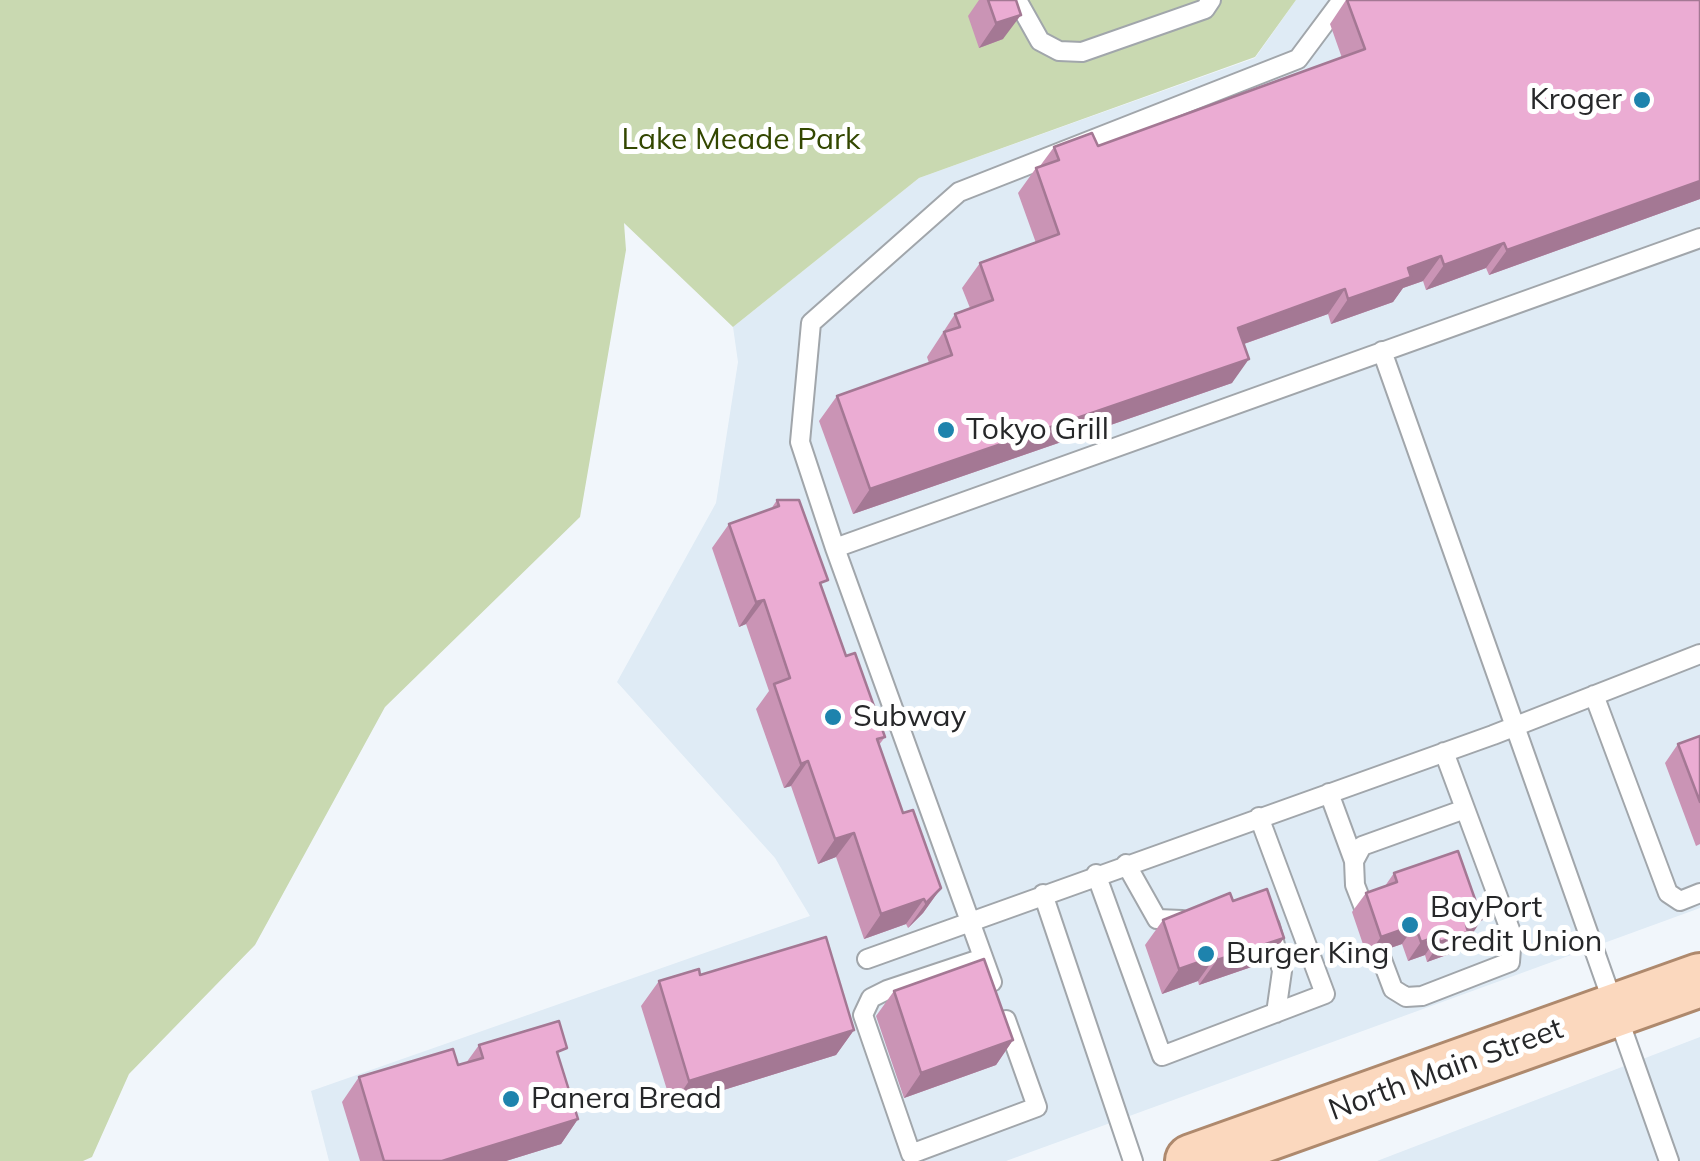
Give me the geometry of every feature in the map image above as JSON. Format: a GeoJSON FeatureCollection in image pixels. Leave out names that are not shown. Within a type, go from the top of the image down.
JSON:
{"type":"FeatureCollection","features":[{"type":"Feature","properties":{"kind":"main road","name":"North Main Street"},"geometry":{"type":"LineString","coordinates":[[1192,1161],[1700,980]]}},
{"type":"Feature","properties":{"kind":"lane"},"geometry":{"type":"LineString","coordinates":[[1017,0],[1040,41],[1059,51],[1082,52],[1206,8],[1211,0]]}},
{"type":"Feature","properties":{"kind":"lane"},"geometry":{"type":"LineString","coordinates":[[984,958],[871,998],[863,1015],[911,1154],[1036,1107],[984,958],[835,548],[800,442],[811,323],[960,192],[1298,59],[1342,0]]}},
{"type":"Feature","properties":{"kind":"lane"},"geometry":{"type":"LineString","coordinates":[[835,548],[1700,238]]}},
{"type":"Feature","properties":{"kind":"lane"},"geometry":{"type":"LineString","coordinates":[[1382,351],[1669,1161]]}},
{"type":"Feature","properties":{"kind":"lane"},"geometry":{"type":"LineString","coordinates":[[866,959],[1700,656]]}},
{"type":"Feature","properties":{"kind":"lane"},"geometry":{"type":"LineString","coordinates":[[1594,695],[1668,892],[1680,901],[1700,893]]}},
{"type":"Feature","properties":{"kind":"lane"},"geometry":{"type":"LineString","coordinates":[[1379,952],[1393,988],[1406,997],[1422,996],[1510,962],[1512,935],[1444,752]]}},
{"type":"Feature","properties":{"kind":"lane"},"geometry":{"type":"LineString","coordinates":[[1329,792],[1354,860],[1355,884],[1364,908]]}},
{"type":"Feature","properties":{"kind":"lane"},"geometry":{"type":"LineString","coordinates":[[1354,860],[1362,846],[1466,809]]}},
{"type":"Feature","properties":{"kind":"lane"},"geometry":{"type":"LineString","coordinates":[[1096,874],[1162,1056],[1326,994],[1260,817]]}},
{"type":"Feature","properties":{"kind":"lane"},"geometry":{"type":"LineString","coordinates":[[1126,864],[1156,920],[1174,922],[1207,912]]}},
{"type":"Feature","properties":{"kind":"lane"},"geometry":{"type":"LineString","coordinates":[[1043,894],[1133,1161]]}},
{"type":"Feature","properties":{"kind":"lane"},"geometry":{"type":"LineString","coordinates":[[1264,913],[1278,946],[1282,972],[1276,1014]]}},
{"type":"Feature","properties":{"kind":"shaded area"},"geometry":{"type":"Polygon","coordinates":[[[1296,0],[1700,0],[1700,908],[1006,1161],[329,1161],[311,1091],[810,916],[775,858],[617,682],[716,503],[738,362],[733,327],[919,178],[1255,58],[1296,0]]]}},
{"type":"Feature","properties":{"kind":"shaded area"},"geometry":{"type":"Polygon","coordinates":[[[1700,1037],[1700,1161],[1377,1161],[1700,1037]]]}},
{"type":"Feature","properties":{"kind":"green space","name":"Lake Meade Park"},"geometry":{"type":"Polygon","coordinates":[[[0,0],[1296,0],[1255,57],[919,178],[733,327],[624,223],[626,250],[580,517],[385,707],[255,945],[129,1074],[92,1157],[83,1161],[0,1161],[0,0]]]}},
{"type":"Feature","properties":{"kind":"building"},"geometry":{"type":"Polygon","coordinates":[[[988,0],[1016,0],[1021,15],[996,23],[988,0]]]}},
{"type":"Feature","properties":{"kind":"building"},"geometry":{"type":"Polygon","coordinates":[[[1347,0],[1700,0],[1700,181],[1507,250],[1504,243],[1444,265],[1441,256],[1408,268],[1411,277],[1348,299],[1345,289],[1238,328],[1249,359],[870,489],[837,396],[952,355],[944,332],[960,327],[955,314],[993,300],[980,263],[1059,234],[1036,168],[1059,160],[1054,147],[1092,133],[1098,146],[1365,49],[1347,0]]]}},
{"type":"Feature","properties":{"kind":"building"},"geometry":{"type":"Polygon","coordinates":[[[777,500],[799,500],[828,580],[820,583],[846,656],[855,653],[885,737],[877,739],[903,813],[913,810],[941,888],[926,903],[924,899],[881,914],[854,833],[835,839],[808,761],[801,764],[774,684],[790,678],[764,600],[756,602],[729,524],[779,506],[777,500]]]}},
{"type":"Feature","properties":{"kind":"building"},"geometry":{"type":"Polygon","coordinates":[[[1700,736],[1700,802],[1678,744],[1700,736]]]}},
{"type":"Feature","properties":{"kind":"building","name":"BayPort Credit Union"},"geometry":{"type":"Polygon","coordinates":[[[1458,851],[1482,919],[1466,925],[1468,932],[1440,942],[1438,936],[1421,942],[1415,925],[1381,937],[1366,893],[1397,882],[1394,873],[1458,851]]]}},
{"type":"Feature","properties":{"kind":"building"},"geometry":{"type":"Polygon","coordinates":[[[1267,889],[1284,938],[1179,969],[1163,920],[1230,893],[1233,901],[1267,889]]]}},
{"type":"Feature","properties":{"kind":"building"},"geometry":{"type":"Polygon","coordinates":[[[826,937],[854,1030],[689,1081],[659,981],[699,969],[700,975],[826,937]]]}},
{"type":"Feature","properties":{"kind":"building"},"geometry":{"type":"Polygon","coordinates":[[[984,959],[1013,1040],[921,1073],[894,991],[984,959]]]}},
{"type":"Feature","properties":{"kind":"building"},"geometry":{"type":"Polygon","coordinates":[[[559,1021],[567,1048],[557,1052],[578,1119],[442,1161],[384,1161],[359,1077],[453,1049],[458,1065],[483,1058],[479,1045],[559,1021]]]}},
{"type":"Feature","properties":{"kind":"place","name":"Kroger"},"geometry":{"type":"Point","coordinates":[1642,100]}},
{"type":"Feature","properties":{"kind":"place","name":"Tokyo Grill"},"geometry":{"type":"Point","coordinates":[946,430]}},
{"type":"Feature","properties":{"kind":"place","name":"Subway"},"geometry":{"type":"Point","coordinates":[833,717]}},
{"type":"Feature","properties":{"kind":"place","name":"BayPort Credit Union"},"geometry":{"type":"Point","coordinates":[1410,925]}},
{"type":"Feature","properties":{"kind":"place","name":"Burger King"},"geometry":{"type":"Point","coordinates":[1206,954]}},
{"type":"Feature","properties":{"kind":"place","name":"Panera Bread"},"geometry":{"type":"Point","coordinates":[511,1099]}}]}
